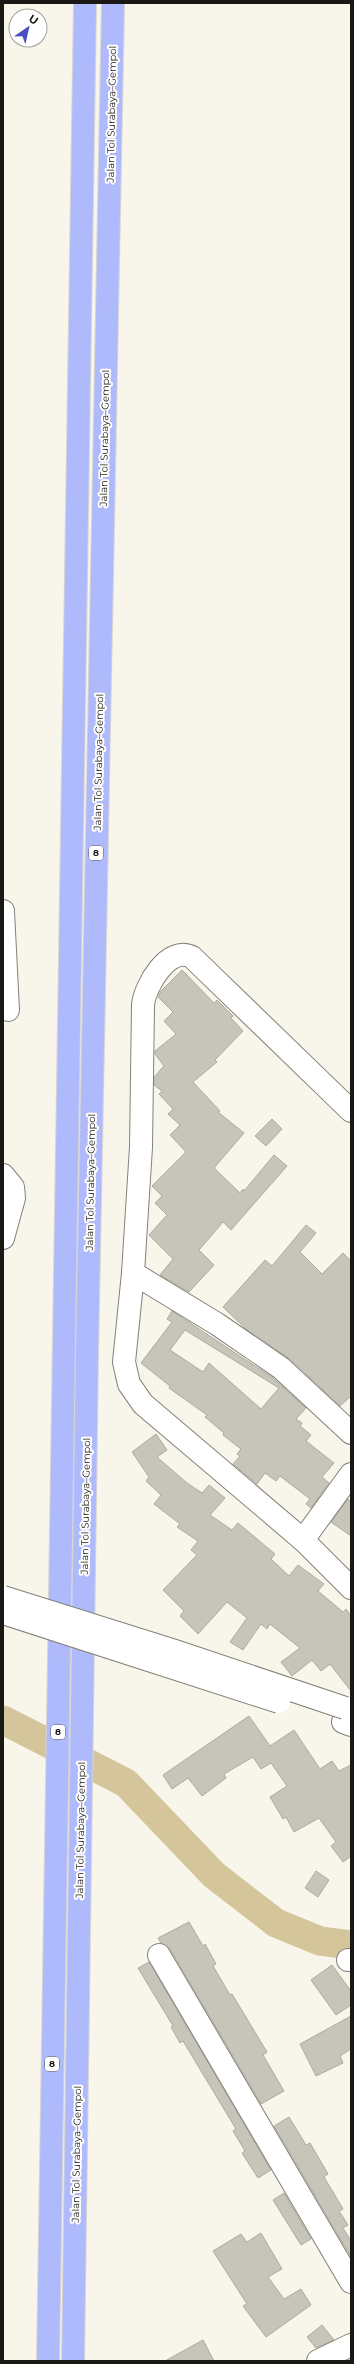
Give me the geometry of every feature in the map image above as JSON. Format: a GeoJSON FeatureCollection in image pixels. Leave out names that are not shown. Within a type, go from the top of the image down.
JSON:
{"type":"FeatureCollection","features":[{"type":"Feature","properties":{"kind":"highway","name":"8"},"geometry":{"type":"LineString","coordinates":[[48,2361],[85,3]]}},
{"type":"Feature","properties":{"kind":"highway","name":"Jalan Tol Surabaya–Gempol"},"geometry":{"type":"LineString","coordinates":[[73,2361],[87,1345],[113,3]]}},
{"type":"Feature","properties":{"kind":"street"},"geometry":{"type":"LineString","coordinates":[[3,912],[8,1010]]}},
{"type":"Feature","properties":{"kind":"street"},"geometry":{"type":"LineString","coordinates":[[351,1111],[192,957],[182,953],[174,955],[149,982],[144,995],[141,1147],[133,1273],[124,1362],[133,1391],[143,1404],[303,1540],[351,1588]]}},
{"type":"Feature","properties":{"kind":"street"},"geometry":{"type":"LineString","coordinates":[[3,1175],[13,1187],[14,1198],[3,1238]]}},
{"type":"Feature","properties":{"kind":"street"},"geometry":{"type":"LineString","coordinates":[[133,1273],[217,1324],[281,1368],[351,1433]]}},
{"type":"Feature","properties":{"kind":"street"},"geometry":{"type":"LineString","coordinates":[[303,1540],[350,1475]]}},
{"type":"Feature","properties":{"kind":"street"},"geometry":{"type":"LineString","coordinates":[[3,1597],[175,1651],[347,1716]]}},
{"type":"Feature","properties":{"kind":"street"},"geometry":{"type":"LineString","coordinates":[[3,1613],[347,1716]]}},
{"type":"Feature","properties":{"kind":"street"},"geometry":{"type":"LineString","coordinates":[[159,1955],[351,2282]]}},
{"type":"Feature","properties":{"kind":"street"},"geometry":{"type":"LineString","coordinates":[[318,2361],[351,2345]]}},
{"type":"Feature","properties":{"kind":"building"},"geometry":{"type":"Polygon","coordinates":[[[182,970],[214,1003],[217,1000],[233,1016],[231,1018],[243,1031],[215,1060],[217,1062],[193,1082],[220,1111],[218,1112],[244,1133],[214,1168],[240,1193],[243,1189],[244,1191],[274,1155],[287,1166],[231,1230],[223,1222],[199,1250],[214,1265],[189,1292],[160,1275],[173,1259],[149,1235],[167,1215],[155,1203],[162,1196],[152,1186],[186,1152],[170,1135],[180,1125],[168,1114],[173,1109],[159,1094],[162,1091],[154,1085],[154,1077],[164,1066],[155,1054],[155,1051],[176,1034],[164,1021],[173,1012],[158,997],[161,991],[182,970]]]}},
{"type":"Feature","properties":{"kind":"building"},"geometry":{"type":"Polygon","coordinates":[[[272,1119],[282,1129],[266,1146],[255,1136],[272,1119]]]}},
{"type":"Feature","properties":{"kind":"building"},"geometry":{"type":"Polygon","coordinates":[[[306,1225],[316,1233],[300,1252],[322,1274],[343,1253],[351,1261],[351,1396],[340,1406],[290,1359],[247,1330],[223,1307],[265,1260],[272,1266],[306,1225]]]}},
{"type":"Feature","properties":{"kind":"building"},"geometry":{"type":"Polygon","coordinates":[[[172,1311],[273,1378],[306,1408],[296,1419],[302,1423],[300,1426],[311,1435],[306,1441],[334,1463],[322,1477],[329,1483],[311,1508],[306,1504],[310,1499],[280,1476],[276,1481],[265,1473],[257,1484],[233,1464],[240,1456],[237,1454],[241,1449],[223,1435],[224,1433],[205,1417],[207,1415],[169,1388],[170,1386],[141,1363],[172,1322],[167,1319],[172,1311]],[[185,1330],[170,1350],[203,1372],[209,1363],[261,1409],[279,1388],[185,1330]]]}},
{"type":"Feature","properties":{"kind":"building"},"geometry":{"type":"Polygon","coordinates":[[[156,1434],[167,1450],[157,1457],[187,1483],[202,1493],[209,1485],[225,1498],[210,1515],[232,1530],[238,1523],[275,1554],[271,1559],[289,1576],[298,1565],[324,1584],[318,1591],[343,1612],[346,1609],[351,1616],[351,1691],[330,1664],[321,1671],[312,1660],[292,1676],[281,1662],[300,1648],[270,1624],[267,1629],[261,1624],[243,1650],[230,1642],[247,1618],[227,1602],[198,1634],[180,1616],[184,1611],[163,1590],[197,1555],[191,1550],[198,1541],[177,1527],[180,1524],[154,1504],[161,1495],[146,1481],[149,1477],[132,1452],[156,1434]]]}},
{"type":"Feature","properties":{"kind":"building"},"geometry":{"type":"Polygon","coordinates":[[[348,1499],[351,1502],[351,1536],[331,1522],[348,1499]]]}},
{"type":"Feature","properties":{"kind":"building"},"geometry":{"type":"Polygon","coordinates":[[[249,1716],[270,1746],[294,1730],[320,1769],[332,1761],[339,1771],[351,1765],[351,1856],[343,1862],[331,1846],[336,1842],[319,1818],[294,1832],[286,1817],[283,1819],[270,1797],[287,1786],[271,1763],[261,1769],[253,1757],[224,1774],[226,1778],[202,1796],[188,1778],[172,1789],[163,1775],[249,1716]]]}},
{"type":"Feature","properties":{"kind":"building"},"geometry":{"type":"Polygon","coordinates":[[[316,1871],[329,1880],[318,1897],[305,1888],[316,1871]]]}},
{"type":"Feature","properties":{"kind":"building"},"geometry":{"type":"Polygon","coordinates":[[[189,1922],[203,1946],[205,1944],[216,1964],[213,1966],[230,1995],[232,1994],[267,2052],[263,2055],[284,2091],[261,2104],[170,1949],[161,1943],[158,1938],[189,1922]]]}},
{"type":"Feature","properties":{"kind":"building"},"geometry":{"type":"Polygon","coordinates":[[[149,1962],[271,2170],[258,2178],[242,2153],[245,2151],[233,2131],[236,2129],[183,2041],[180,2043],[171,2027],[173,2026],[138,1968],[149,1962]]]}},
{"type":"Feature","properties":{"kind":"building"},"geometry":{"type":"Polygon","coordinates":[[[332,1965],[351,1991],[351,2005],[336,2015],[311,1980],[332,1965]]]}},
{"type":"Feature","properties":{"kind":"building"},"geometry":{"type":"Polygon","coordinates":[[[351,2016],[351,2049],[340,2056],[343,2063],[316,2076],[300,2044],[351,2016]]]}},
{"type":"Feature","properties":{"kind":"building"},"geometry":{"type":"Polygon","coordinates":[[[289,2117],[306,2145],[310,2143],[328,2174],[324,2177],[343,2209],[339,2211],[348,2225],[343,2228],[351,2241],[351,2257],[274,2126],[289,2117]]]}},
{"type":"Feature","properties":{"kind":"building"},"geometry":{"type":"Polygon","coordinates":[[[284,2193],[311,2239],[301,2245],[273,2200],[284,2193]]]}},
{"type":"Feature","properties":{"kind":"building"},"geometry":{"type":"Polygon","coordinates":[[[261,2233],[282,2269],[268,2277],[284,2299],[301,2289],[311,2305],[266,2337],[243,2306],[247,2304],[213,2251],[241,2234],[247,2242],[261,2233]]]}},
{"type":"Feature","properties":{"kind":"building"},"geometry":{"type":"Polygon","coordinates":[[[322,2325],[334,2340],[316,2348],[307,2337],[322,2325]]]}},
{"type":"Feature","properties":{"kind":"building"},"geometry":{"type":"Polygon","coordinates":[[[203,2340],[214,2361],[165,2361],[203,2340]]]}},
{"type":"Feature","properties":{"kind":"waterway"},"geometry":{"type":"LineString","coordinates":[[3,1720],[126,1783],[214,1875],[276,1923],[320,1941],[351,1945]]}}]}
